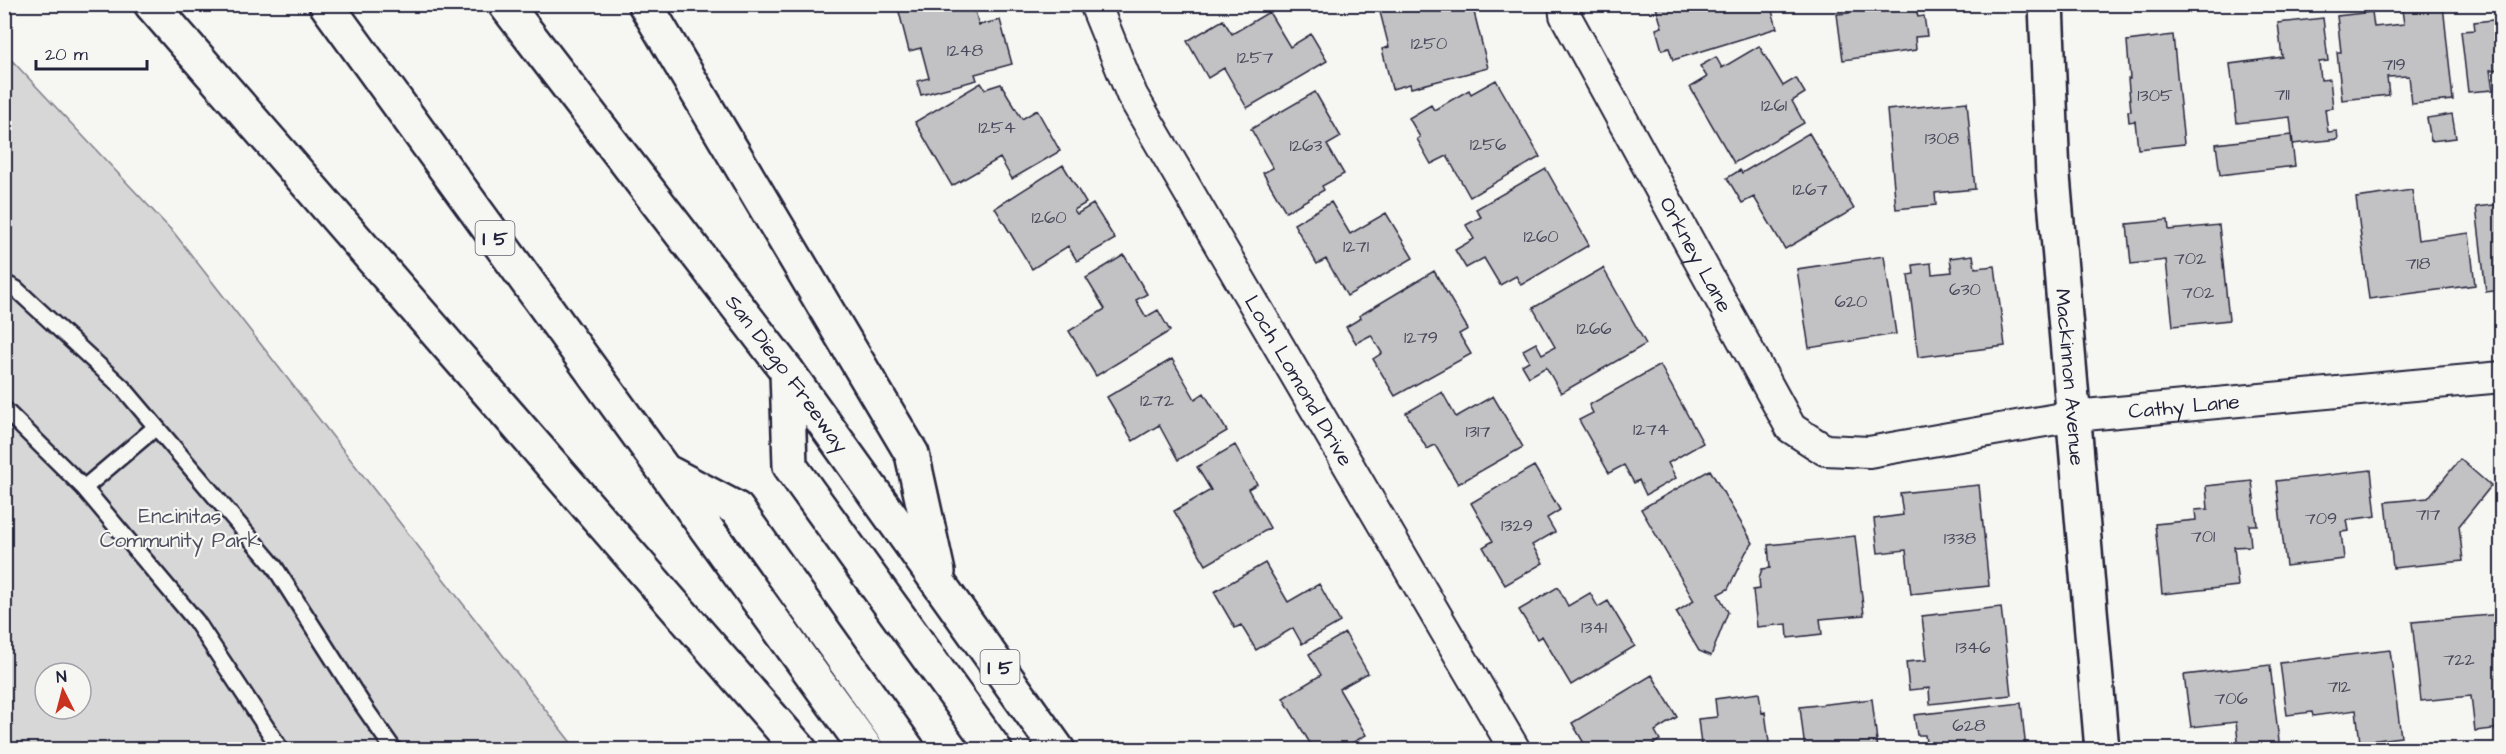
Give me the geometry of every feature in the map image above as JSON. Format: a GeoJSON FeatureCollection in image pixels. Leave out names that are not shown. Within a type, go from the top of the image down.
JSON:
{"type":"FeatureCollection","features":[{"type":"Feature","properties":{"kind":"main road"},"geometry":{"type":"LineString","coordinates":[[151,4],[800,750]]}},
{"type":"Feature","properties":{"kind":"main road","name":"I 5"},"geometry":{"type":"LineString","coordinates":[[326,4],[867,750]]}},
{"type":"Feature","properties":{"kind":"main road","name":"San Diego Freeway"},"geometry":{"type":"LineString","coordinates":[[505,4],[787,371],[1058,750]]}},
{"type":"Feature","properties":{"kind":"main road"},"geometry":{"type":"LineString","coordinates":[[645,4],[912,454],[942,585]]}},
{"type":"Feature","properties":{"kind":"main road","name":"Mackinnon Avenue"},"geometry":{"type":"LineString","coordinates":[[2046,4],[2053,176],[2102,750]]}},
{"type":"Feature","properties":{"kind":"main road"},"geometry":{"type":"LineString","coordinates":[[787,371],[790,466],[995,750]]}},
{"type":"Feature","properties":{"kind":"main road"},"geometry":{"type":"LineString","coordinates":[[664,471],[737,509],[908,750]]}},
{"type":"Feature","properties":{"kind":"street","name":"Loch Lomond Drive"},"geometry":{"type":"LineString","coordinates":[[1095,4],[1132,95],[1515,750]]}},
{"type":"Feature","properties":{"kind":"street","name":"Orkney Lane"},"geometry":{"type":"LineString","coordinates":[[1564,4],[1565,15],[1791,428],[1825,450],[1869,452]]}},
{"type":"Feature","properties":{"kind":"street","name":"Cathy Lane"},"geometry":{"type":"LineString","coordinates":[[1869,452],[2074,416],[2502,377]]}},
{"type":"Feature","properties":{"kind":"lane"},"geometry":{"type":"LineString","coordinates":[[4,283],[16,289],[124,389],[274,566],[394,750]]}},
{"type":"Feature","properties":{"kind":"lane"},"geometry":{"type":"LineString","coordinates":[[4,409],[84,488],[196,621],[281,750]]}},
{"type":"Feature","properties":{"kind":"lane"},"geometry":{"type":"LineString","coordinates":[[84,488],[156,427]]}},
{"type":"Feature","properties":{"kind":"green space","name":"Encinitas Community Park"},"geometry":{"type":"Polygon","coordinates":[[[4,52],[175,234],[576,749],[5,749],[4,52]]]}},
{"type":"Feature","properties":{"kind":"building"},"geometry":{"type":"Polygon","coordinates":[[[897,4],[973,4],[979,25],[1000,20],[1012,64],[975,74],[977,80],[921,95],[917,81],[929,78],[921,48],[909,51],[897,4]]]}},
{"type":"Feature","properties":{"kind":"building"},"geometry":{"type":"Polygon","coordinates":[[[1172,4],[1209,4],[1173,9],[1172,4]]]}},
{"type":"Feature","properties":{"kind":"building"},"geometry":{"type":"Polygon","coordinates":[[[1390,4],[1472,4],[1488,68],[1411,88],[1410,84],[1392,89],[1382,49],[1389,47],[1379,8],[1390,4]]]}},
{"type":"Feature","properties":{"kind":"building"},"geometry":{"type":"Polygon","coordinates":[[[1655,4],[1770,4],[1777,28],[1673,60],[1669,48],[1662,50],[1656,29],[1662,27],[1655,4]]]}},
{"type":"Feature","properties":{"kind":"building"},"geometry":{"type":"Polygon","coordinates":[[[1848,4],[1919,4],[1920,8],[1916,9],[1918,17],[1924,16],[1927,36],[1915,37],[1916,50],[1843,60],[1837,14],[1849,13],[1848,4]]]}},
{"type":"Feature","properties":{"kind":"building"},"geometry":{"type":"Polygon","coordinates":[[[2443,5],[2453,100],[2412,104],[2409,76],[2387,77],[2389,95],[2342,100],[2337,52],[2341,52],[2337,16],[2372,12],[2374,27],[2404,24],[2402,10],[2443,5]]]}},
{"type":"Feature","properties":{"kind":"building"},"geometry":{"type":"Polygon","coordinates":[[[1269,12],[1290,47],[1311,34],[1327,61],[1247,108],[1224,68],[1208,78],[1187,41],[1223,20],[1232,34],[1269,12]]]}},
{"type":"Feature","properties":{"kind":"building"},"geometry":{"type":"Polygon","coordinates":[[[2323,18],[2328,61],[2319,62],[2321,80],[2330,79],[2333,108],[2325,109],[2328,132],[2337,131],[2338,139],[2293,144],[2290,117],[2237,123],[2230,64],[2282,57],[2278,23],[2323,18]]]}},
{"type":"Feature","properties":{"kind":"building"},"geometry":{"type":"Polygon","coordinates":[[[2502,19],[2502,69],[2490,70],[2493,90],[2468,92],[2461,31],[2475,30],[2474,22],[2502,19]]]}},
{"type":"Feature","properties":{"kind":"building"},"geometry":{"type":"Polygon","coordinates":[[[2173,35],[2184,144],[2138,149],[2135,121],[2129,122],[2128,111],[2131,111],[2127,41],[2173,35]]]}},
{"type":"Feature","properties":{"kind":"building"},"geometry":{"type":"Polygon","coordinates":[[[1759,46],[1783,86],[1796,78],[1805,93],[1792,101],[1804,123],[1734,163],[1690,87],[1707,77],[1700,66],[1716,57],[1722,68],[1759,46]]]}},
{"type":"Feature","properties":{"kind":"building"},"geometry":{"type":"Polygon","coordinates":[[[1496,80],[1540,157],[1470,197],[1447,156],[1431,164],[1417,139],[1420,137],[1409,118],[1431,105],[1434,110],[1469,90],[1471,94],[1496,80]]]}},
{"type":"Feature","properties":{"kind":"building"},"geometry":{"type":"Polygon","coordinates":[[[981,83],[985,89],[1001,84],[1022,119],[1037,110],[1060,151],[1012,179],[1000,158],[952,186],[915,122],[981,83]]]}},
{"type":"Feature","properties":{"kind":"building"},"geometry":{"type":"Polygon","coordinates":[[[1315,92],[1341,137],[1327,145],[1344,174],[1322,186],[1324,190],[1286,212],[1263,173],[1273,168],[1251,129],[1315,92]]]}},
{"type":"Feature","properties":{"kind":"building"},"geometry":{"type":"Polygon","coordinates":[[[1967,102],[1975,189],[1935,193],[1936,205],[1896,209],[1887,110],[1967,102]]]}},
{"type":"Feature","properties":{"kind":"building"},"geometry":{"type":"Polygon","coordinates":[[[2452,114],[2456,138],[2431,141],[2427,118],[2452,114]]]}},
{"type":"Feature","properties":{"kind":"building"},"geometry":{"type":"Polygon","coordinates":[[[1809,133],[1854,209],[1785,249],[1754,197],[1742,203],[1727,178],[1740,170],[1742,173],[1809,133]]]}},
{"type":"Feature","properties":{"kind":"building"},"geometry":{"type":"Polygon","coordinates":[[[2291,135],[2295,166],[2220,175],[2216,144],[2291,135]]]}},
{"type":"Feature","properties":{"kind":"building"},"geometry":{"type":"Polygon","coordinates":[[[1063,165],[1086,203],[1074,210],[1077,214],[1093,204],[1115,239],[1077,261],[1068,246],[1032,269],[995,208],[1063,165]]]}},
{"type":"Feature","properties":{"kind":"building"},"geometry":{"type":"Polygon","coordinates":[[[1546,169],[1589,245],[1521,285],[1516,276],[1500,285],[1484,258],[1466,268],[1455,250],[1474,239],[1466,225],[1481,217],[1476,209],[1546,169]]]}},
{"type":"Feature","properties":{"kind":"building"},"geometry":{"type":"Polygon","coordinates":[[[2412,190],[2418,240],[2469,233],[2475,285],[2369,299],[2356,198],[2412,190]]]}},
{"type":"Feature","properties":{"kind":"building"},"geometry":{"type":"Polygon","coordinates":[[[1331,202],[1350,234],[1386,213],[1413,258],[1347,296],[1326,259],[1317,264],[1294,224],[1331,202]]]}},
{"type":"Feature","properties":{"kind":"building"},"geometry":{"type":"Polygon","coordinates":[[[2502,204],[2502,290],[2486,292],[2476,207],[2502,204]]]}},
{"type":"Feature","properties":{"kind":"building"},"geometry":{"type":"Polygon","coordinates":[[[2168,220],[2169,230],[2219,225],[2229,320],[2173,326],[2166,260],[2131,264],[2127,224],[2168,220]]]}},
{"type":"Feature","properties":{"kind":"building"},"geometry":{"type":"Polygon","coordinates":[[[1124,255],[1147,294],[1136,300],[1146,317],[1158,310],[1170,331],[1096,376],[1069,331],[1105,309],[1086,278],[1124,255]]]}},
{"type":"Feature","properties":{"kind":"building"},"geometry":{"type":"Polygon","coordinates":[[[1973,255],[1975,268],[1995,266],[2005,346],[1918,357],[1908,275],[1914,274],[1913,265],[1931,263],[1932,274],[1952,272],[1950,258],[1973,255]]]}},
{"type":"Feature","properties":{"kind":"building"},"geometry":{"type":"Polygon","coordinates":[[[1884,256],[1896,334],[1809,348],[1797,269],[1884,256]]]}},
{"type":"Feature","properties":{"kind":"building"},"geometry":{"type":"Polygon","coordinates":[[[1603,268],[1646,344],[1561,393],[1546,367],[1529,377],[1522,365],[1529,361],[1523,350],[1536,343],[1542,354],[1555,347],[1533,308],[1603,268]]]}},
{"type":"Feature","properties":{"kind":"building"},"geometry":{"type":"Polygon","coordinates":[[[1434,271],[1468,329],[1459,334],[1471,354],[1395,396],[1373,359],[1382,353],[1371,335],[1356,343],[1346,327],[1361,318],[1359,316],[1434,271]]]}},
{"type":"Feature","properties":{"kind":"building"},"geometry":{"type":"Polygon","coordinates":[[[1172,359],[1195,399],[1204,393],[1227,431],[1178,460],[1159,425],[1133,441],[1107,397],[1172,359]]]}},
{"type":"Feature","properties":{"kind":"building"},"geometry":{"type":"Polygon","coordinates":[[[1660,365],[1703,443],[1668,463],[1676,478],[1646,495],[1639,480],[1634,483],[1624,465],[1609,473],[1579,420],[1593,413],[1589,405],[1660,365]]]}},
{"type":"Feature","properties":{"kind":"building"},"geometry":{"type":"Polygon","coordinates":[[[1442,392],[1456,417],[1493,396],[1523,447],[1458,484],[1435,445],[1427,449],[1406,413],[1442,392]]]}},
{"type":"Feature","properties":{"kind":"building"},"geometry":{"type":"Polygon","coordinates":[[[1235,445],[1257,484],[1248,489],[1270,528],[1206,565],[1174,511],[1211,490],[1197,467],[1235,445]]]}},
{"type":"Feature","properties":{"kind":"building"},"geometry":{"type":"Polygon","coordinates":[[[2460,459],[2491,486],[2459,526],[2463,561],[2393,568],[2386,502],[2428,498],[2460,459]]]}},
{"type":"Feature","properties":{"kind":"building"},"geometry":{"type":"Polygon","coordinates":[[[1534,466],[1560,510],[1547,518],[1555,532],[1532,545],[1543,563],[1505,585],[1483,547],[1493,541],[1471,503],[1534,466]]]}},
{"type":"Feature","properties":{"kind":"building"},"geometry":{"type":"Polygon","coordinates":[[[1710,470],[1753,543],[1746,552],[1728,589],[1718,594],[1728,612],[1711,656],[1699,651],[1676,612],[1694,601],[1641,509],[1710,470]]]}},
{"type":"Feature","properties":{"kind":"building"},"geometry":{"type":"Polygon","coordinates":[[[2371,470],[2376,516],[2347,520],[2349,531],[2341,532],[2344,559],[2286,566],[2276,481],[2371,470]]]}},
{"type":"Feature","properties":{"kind":"building"},"geometry":{"type":"Polygon","coordinates":[[[2252,481],[2257,525],[2249,525],[2251,546],[2234,547],[2238,586],[2162,594],[2155,524],[2196,520],[2195,510],[2208,509],[2206,486],[2252,481]]]}},
{"type":"Feature","properties":{"kind":"building"},"geometry":{"type":"Polygon","coordinates":[[[1979,485],[1989,586],[1911,594],[1906,550],[1878,553],[1874,519],[1903,515],[1900,493],[1979,485]]]}},
{"type":"Feature","properties":{"kind":"building"},"geometry":{"type":"Polygon","coordinates":[[[1855,536],[1864,615],[1820,619],[1822,634],[1788,638],[1787,624],[1757,627],[1753,590],[1760,589],[1759,578],[1762,569],[1770,568],[1768,545],[1855,536]]]}},
{"type":"Feature","properties":{"kind":"building"},"geometry":{"type":"Polygon","coordinates":[[[1265,563],[1288,602],[1319,584],[1340,622],[1302,644],[1293,628],[1256,650],[1241,625],[1235,628],[1214,592],[1265,563]]]}},
{"type":"Feature","properties":{"kind":"building"},"geometry":{"type":"Polygon","coordinates":[[[1558,587],[1568,606],[1590,593],[1598,607],[1608,601],[1635,646],[1571,685],[1542,636],[1537,639],[1519,610],[1558,587]]]}},
{"type":"Feature","properties":{"kind":"building"},"geometry":{"type":"Polygon","coordinates":[[[2001,607],[2011,695],[1930,704],[1929,688],[1909,690],[1906,662],[1927,660],[1922,616],[2001,607]]]}},
{"type":"Feature","properties":{"kind":"building"},"geometry":{"type":"Polygon","coordinates":[[[2502,614],[2502,728],[2475,731],[2471,696],[2421,701],[2412,622],[2502,614]]]}},
{"type":"Feature","properties":{"kind":"building"},"geometry":{"type":"Polygon","coordinates":[[[1345,633],[1368,673],[1339,689],[1366,735],[1340,750],[1314,750],[1283,698],[1321,675],[1309,654],[1345,633]]]}},
{"type":"Feature","properties":{"kind":"building"},"geometry":{"type":"Polygon","coordinates":[[[2390,650],[2401,737],[2360,742],[2356,710],[2313,716],[2312,712],[2287,715],[2280,663],[2390,650]]]}},
{"type":"Feature","properties":{"kind":"building"},"geometry":{"type":"Polygon","coordinates":[[[2270,665],[2280,750],[2239,750],[2236,722],[2191,727],[2184,675],[2270,665]]]}},
{"type":"Feature","properties":{"kind":"building"},"geometry":{"type":"Polygon","coordinates":[[[1652,675],[1677,717],[1655,731],[1660,740],[1650,746],[1652,750],[1588,750],[1572,723],[1652,675]]]}},
{"type":"Feature","properties":{"kind":"building"},"geometry":{"type":"Polygon","coordinates":[[[1759,693],[1762,713],[1765,712],[1770,750],[1694,750],[1694,746],[1701,745],[1698,719],[1717,717],[1715,699],[1759,693]]]}},
{"type":"Feature","properties":{"kind":"building"},"geometry":{"type":"Polygon","coordinates":[[[1872,699],[1878,750],[1805,750],[1800,707],[1872,699]]]}},
{"type":"Feature","properties":{"kind":"building"},"geometry":{"type":"Polygon","coordinates":[[[2021,703],[2026,750],[1927,750],[1925,735],[1917,735],[1914,715],[2021,703]]]}}]}
